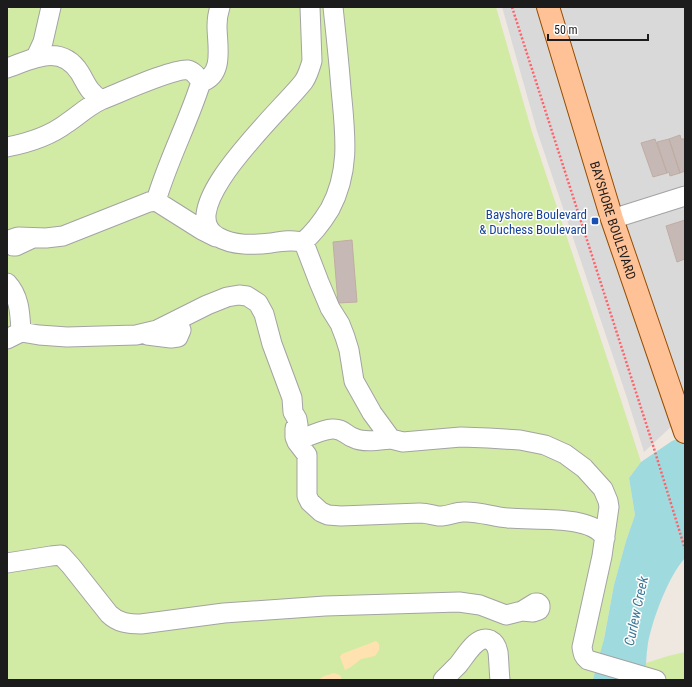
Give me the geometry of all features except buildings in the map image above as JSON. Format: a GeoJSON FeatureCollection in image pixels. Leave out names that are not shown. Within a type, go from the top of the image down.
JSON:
{"type":"FeatureCollection","features":[{"type":"Feature","properties":{"kind":"main road","name":"BAYSHORE BOULEVARD"},"geometry":{"type":"LineString","coordinates":[[548,7],[612,219],[685,432]]}},
{"type":"Feature","properties":{"kind":"street"},"geometry":{"type":"LineString","coordinates":[[36,57],[43,42],[51,7]]}},
{"type":"Feature","properties":{"kind":"street"},"geometry":{"type":"LineString","coordinates":[[201,82],[206,81],[213,74],[219,61],[217,26],[220,7]]}},
{"type":"Feature","properties":{"kind":"street"},"geometry":{"type":"LineString","coordinates":[[216,237],[208,227],[206,218],[207,206],[214,192],[241,152],[304,81],[310,68],[312,61],[310,7]]}},
{"type":"Feature","properties":{"kind":"street"},"geometry":{"type":"LineString","coordinates":[[33,238],[63,236],[149,202],[156,201],[202,230],[230,243],[255,245],[285,240],[303,242],[319,227],[331,207],[340,186],[345,162],[344,116],[333,7]]}},
{"type":"Feature","properties":{"kind":"street"},"geometry":{"type":"LineString","coordinates":[[7,68],[36,57],[54,55],[66,59],[73,64],[80,73],[91,92],[101,100]]}},
{"type":"Feature","properties":{"kind":"street"},"geometry":{"type":"LineString","coordinates":[[7,147],[24,143],[51,133],[67,124],[87,108],[101,100],[154,79],[183,70],[188,70],[192,72],[201,82]]}},
{"type":"Feature","properties":{"kind":"street"},"geometry":{"type":"LineString","coordinates":[[156,201],[166,170],[194,105],[201,82]]}},
{"type":"Feature","properties":{"kind":"street"},"geometry":{"type":"LineString","coordinates":[[612,219],[685,196]]}},
{"type":"Feature","properties":{"kind":"street"},"geometry":{"type":"LineString","coordinates":[[303,242],[327,302],[340,324],[345,337],[349,350],[354,381],[372,413],[391,439]]}},
{"type":"Feature","properties":{"kind":"street"},"geometry":{"type":"LineString","coordinates":[[7,283],[14,291],[18,302],[14,335],[124,337],[157,330],[207,305],[233,296],[247,296],[258,303],[264,314],[278,365],[292,398],[293,412],[298,419],[298,425],[294,432],[296,439],[307,455],[307,496],[315,508],[328,515],[363,516],[428,513],[438,516],[463,512],[509,518],[561,520],[593,527],[598,530],[604,538]]}},
{"type":"Feature","properties":{"kind":"street"},"geometry":{"type":"LineString","coordinates":[[296,439],[303,439],[322,431],[332,429],[343,431],[355,439],[378,441],[391,439],[403,442],[461,437],[532,442],[545,445],[566,454],[584,468],[604,489],[609,508],[599,570],[582,647],[584,657],[588,660],[656,680]]}},
{"type":"Feature","properties":{"kind":"street"},"geometry":{"type":"LineString","coordinates":[[7,563],[61,555],[108,614],[121,622],[132,624],[224,613],[325,606],[459,602],[480,605],[506,614],[522,611]]}},
{"type":"Feature","properties":{"kind":"street"},"geometry":{"type":"LineString","coordinates":[[443,680],[473,645],[485,639],[492,641],[496,648],[500,680]]}},
{"type":"Feature","properties":{"kind":"path"},"geometry":{"type":"LineString","coordinates":[[512,7],[685,549]]}},
{"type":"Feature","properties":{"kind":"shaded area"},"geometry":{"type":"Polygon","coordinates":[[[502,7],[541,7],[675,423],[644,452],[537,131],[502,7]]]}},
{"type":"Feature","properties":{"kind":"shaded area"},"geometry":{"type":"Polygon","coordinates":[[[556,7],[685,7],[685,188],[617,210],[556,7]]]}},
{"type":"Feature","properties":{"kind":"shaded area"},"geometry":{"type":"Polygon","coordinates":[[[685,204],[685,410],[621,224],[685,204]]]}},
{"type":"Feature","properties":{"kind":"green space"},"geometry":{"type":"Polygon","coordinates":[[[12,7],[496,7],[532,132],[641,462],[629,478],[635,515],[614,585],[602,649],[646,663],[685,652],[685,680],[7,680],[7,10],[12,7]]]}},
{"type":"Feature","properties":{"kind":"sand"},"geometry":{"type":"Polygon","coordinates":[[[376,641],[379,644],[379,650],[375,656],[361,659],[345,670],[340,657],[342,654],[376,641]]]}},
{"type":"Feature","properties":{"kind":"sand"},"geometry":{"type":"Polygon","coordinates":[[[334,673],[340,675],[342,680],[318,680],[324,676],[334,673]]]}},
{"type":"Feature","properties":{"kind":"water","name":"Curlew Creek"},"geometry":{"type":"Polygon","coordinates":[[[685,436],[685,558],[667,587],[654,622],[648,643],[645,680],[593,680],[604,639],[614,585],[635,515],[629,478],[641,462],[672,441],[685,436]]]}},
{"type":"Feature","properties":{"kind":"place","name":"Bayshore Boulevard & Duchess Boulevard"},"geometry":{"type":"Point","coordinates":[595,221]}}]}
